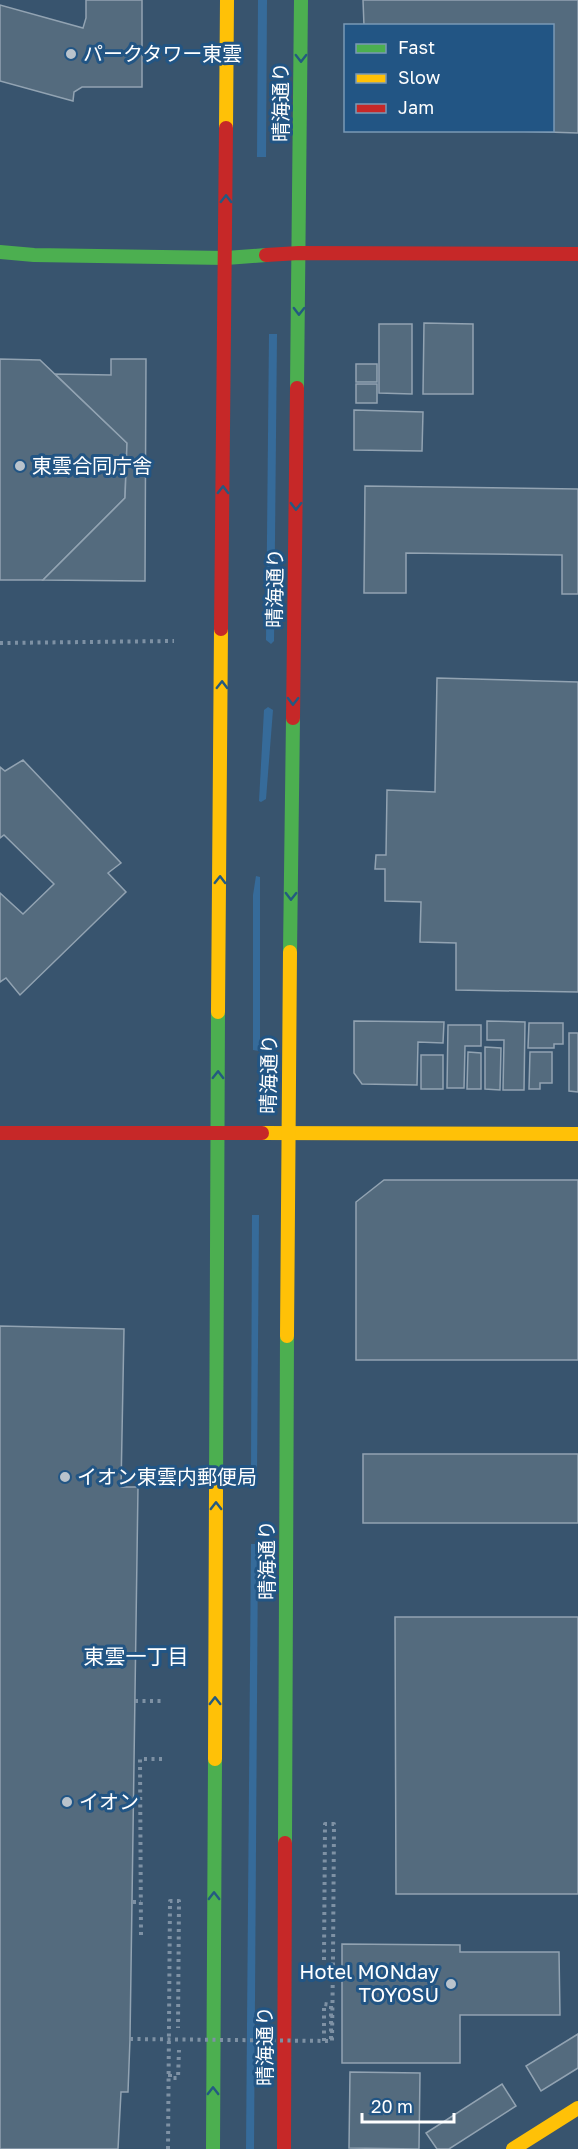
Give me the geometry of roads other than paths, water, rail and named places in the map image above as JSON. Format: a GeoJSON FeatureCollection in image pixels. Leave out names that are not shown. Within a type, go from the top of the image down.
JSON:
{"type":"FeatureCollection","features":[{"type":"Feature","properties":{"kind":"main road"},"geometry":{"type":"LineString","coordinates":[[213,2149],[217,1133],[227,0]]}},
{"type":"Feature","properties":{"kind":"main road","name":"晴海通り"},"geometry":{"type":"LineString","coordinates":[[284,2149],[288,1133],[301,0]]}},
{"type":"Feature","properties":{"kind":"main road"},"geometry":{"type":"LineString","coordinates":[[0,252],[34,255],[226,258],[299,253],[578,254]]}},
{"type":"Feature","properties":{"kind":"main road"},"geometry":{"type":"LineString","coordinates":[[0,1133],[578,1134]]}},
{"type":"Feature","properties":{"kind":"main road"},"geometry":{"type":"LineString","coordinates":[[513,2149],[578,2108]]}},
{"type":"Feature","properties":{"kind":"place","name":"パークタワー東雲"},"geometry":{"type":"Point","coordinates":[71,54]}},
{"type":"Feature","properties":{"kind":"place","name":"東雲合同庁舎"},"geometry":{"type":"Point","coordinates":[20,466]}},
{"type":"Feature","properties":{"kind":"place","name":"イオン東雲内郵便局"},"geometry":{"type":"Point","coordinates":[65,1477]}},
{"type":"Feature","properties":{"kind":"place","name":"イオン"},"geometry":{"type":"Point","coordinates":[67,1802]}},
{"type":"Feature","properties":{"kind":"place","name":"Hotel MONday TOYOSU"},"geometry":{"type":"Point","coordinates":[451,1984]}},
{"type":"Feature","properties":{"kind":"district","name":"東雲一丁目"},"geometry":{"type":"Point","coordinates":[136,1657]}}]}
